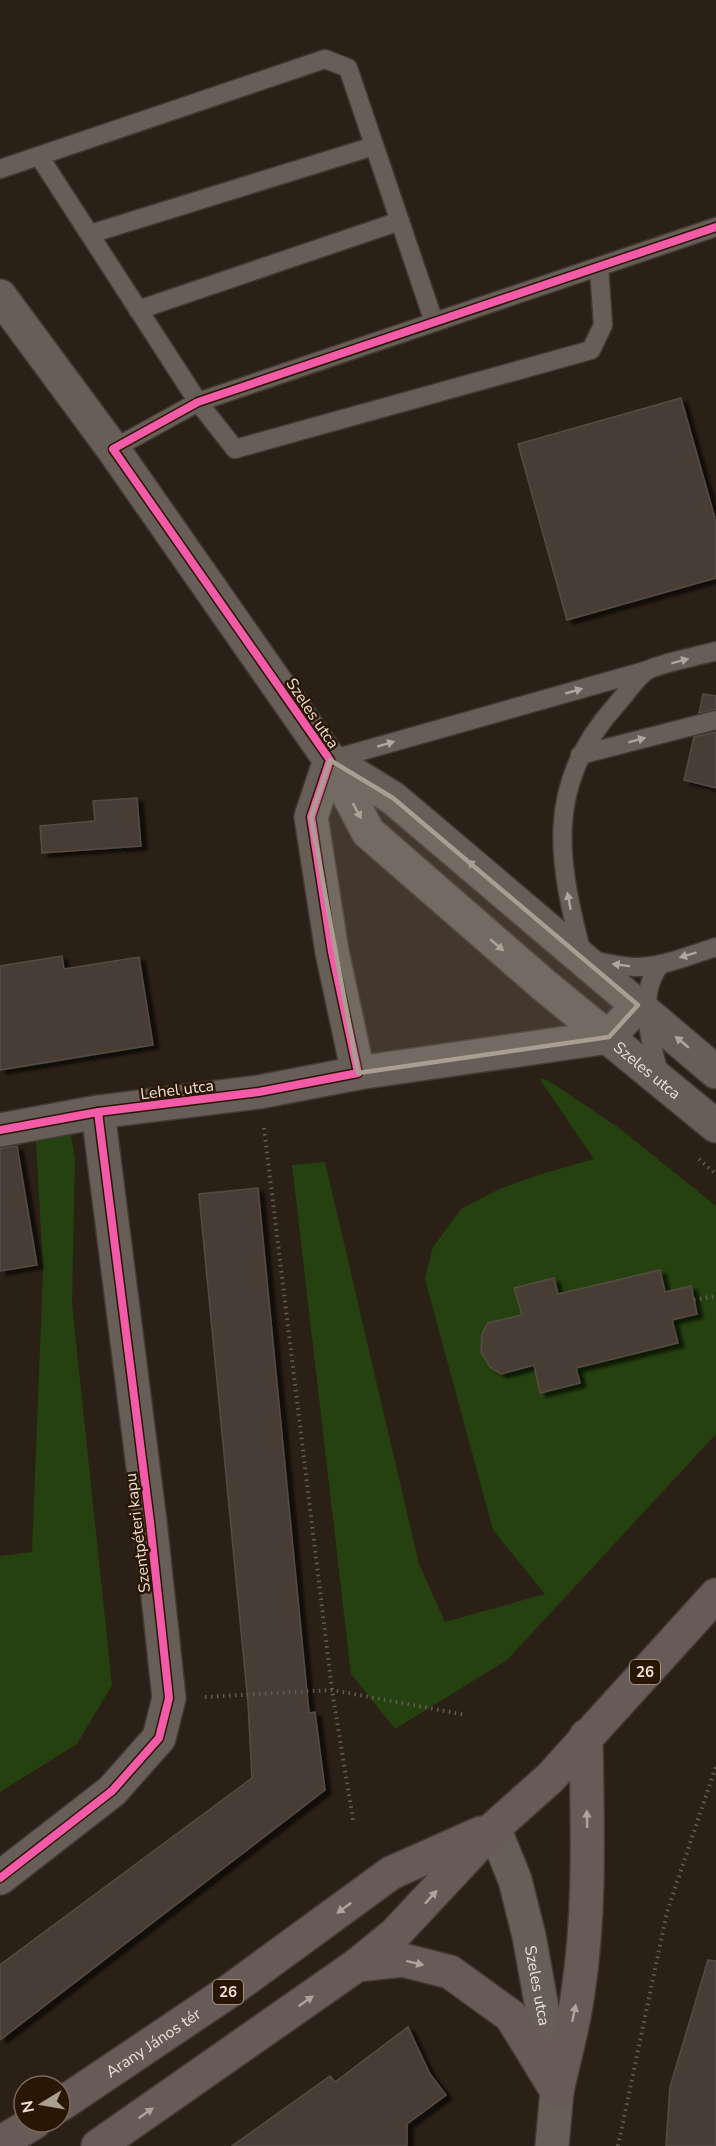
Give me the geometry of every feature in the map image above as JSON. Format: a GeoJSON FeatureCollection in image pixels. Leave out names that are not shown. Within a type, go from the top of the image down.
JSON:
{"type":"FeatureCollection","features":[{"type":"Feature","properties":{"kind":"main road","name":"26"},"geometry":{"type":"LineString","coordinates":[[98,2146],[357,1965],[395,1934],[494,1827],[550,1778],[716,1595]]}},
{"type":"Feature","properties":{"kind":"main road"},"geometry":{"type":"LineString","coordinates":[[557,2091],[578,1993],[585,1916],[588,1870],[586,1736]]}},
{"type":"Feature","properties":{"kind":"main road","name":"Arany János tér"},"geometry":{"type":"LineString","coordinates":[[72,2097],[228,1992],[391,1873],[494,1827]]}},
{"type":"Feature","properties":{"kind":"main road"},"geometry":{"type":"LineString","coordinates":[[357,1965],[403,1960],[450,1972],[511,2016],[557,2091]]}},
{"type":"Feature","properties":{"kind":"main road"},"geometry":{"type":"LineString","coordinates":[[0,2143],[15,2134]]}},
{"type":"Feature","properties":{"kind":"street","name":"Szeles utca"},"geometry":{"type":"LineString","coordinates":[[0,296],[113,449],[330,760],[368,832],[545,986],[661,1081],[712,1117]]}},
{"type":"Feature","properties":{"kind":"street","name":"Szeles utca"},"geometry":{"type":"LineString","coordinates":[[330,760],[393,798],[716,1071]]}},
{"type":"Feature","properties":{"kind":"street","name":"Szeles utca"},"geometry":{"type":"LineString","coordinates":[[330,760],[311,817],[333,952],[358,1073]]}},
{"type":"Feature","properties":{"kind":"street"},"geometry":{"type":"LineString","coordinates":[[609,1037],[643,1009]]}},
{"type":"Feature","properties":{"kind":"street","name":"Lehel utca"},"geometry":{"type":"LineString","coordinates":[[0,1130],[98,1112],[260,1092],[358,1073],[609,1037]]}},
{"type":"Feature","properties":{"kind":"street","name":"Szentpéteri kapu"},"geometry":{"type":"LineString","coordinates":[[0,1878],[112,1791],[159,1738],[169,1698],[150,1522],[98,1112]]}},
{"type":"Feature","properties":{"kind":"street","name":"Szeles utca"},"geometry":{"type":"LineString","coordinates":[[494,1827],[515,1880],[529,1936],[557,2091],[552,2146]]}},
{"type":"Feature","properties":{"kind":"lane"},"geometry":{"type":"LineString","coordinates":[[0,169],[325,59],[348,68],[434,322]]}},
{"type":"Feature","properties":{"kind":"lane"},"geometry":{"type":"LineString","coordinates":[[90,234],[374,146]]}},
{"type":"Feature","properties":{"kind":"lane"},"geometry":{"type":"LineString","coordinates":[[39,156],[198,402],[236,449],[591,350],[603,325],[598,268]]}},
{"type":"Feature","properties":{"kind":"lane"},"geometry":{"type":"LineString","coordinates":[[138,310],[400,221]]}},
{"type":"Feature","properties":{"kind":"lane"},"geometry":{"type":"LineString","coordinates":[[113,449],[198,402],[716,227]]}},
{"type":"Feature","properties":{"kind":"lane"},"geometry":{"type":"LineString","coordinates":[[330,760],[716,651]]}},
{"type":"Feature","properties":{"kind":"lane"},"geometry":{"type":"LineString","coordinates":[[648,670],[611,711],[580,755],[568,786],[561,823],[563,865],[569,902],[583,958],[607,964],[636,967],[661,964],[716,947]]}},
{"type":"Feature","properties":{"kind":"lane"},"geometry":{"type":"LineString","coordinates":[[580,755],[715,720]]}},
{"type":"Feature","properties":{"kind":"lane"},"geometry":{"type":"LineString","coordinates":[[661,964],[654,972],[643,1009],[661,1081]]}},
{"type":"Feature","properties":{"kind":"path"},"geometry":{"type":"LineString","coordinates":[[260,1092],[332,1690],[353,1820]]}},
{"type":"Feature","properties":{"kind":"path"},"geometry":{"type":"LineString","coordinates":[[694,1300],[716,1296]]}},
{"type":"Feature","properties":{"kind":"path"},"geometry":{"type":"LineString","coordinates":[[169,1698],[332,1690],[466,1715]]}},
{"type":"Feature","properties":{"kind":"path"},"geometry":{"type":"LineString","coordinates":[[618,2146],[667,1912],[716,1766]]}},
{"type":"Feature","properties":{"kind":"highlighted area"},"geometry":{"type":"Polygon","coordinates":[[[330,760],[393,798],[638,1005],[609,1037],[358,1073],[311,817],[330,760]]]}},
{"type":"Feature","properties":{"kind":"green space"},"geometry":{"type":"Polygon","coordinates":[[[539,1078],[549,1081],[619,1128],[716,1206],[716,1434],[507,1660],[395,1729],[351,1674],[292,1165],[325,1162],[419,1564],[445,1622],[545,1594],[493,1530],[425,1279],[433,1247],[461,1209],[499,1189],[594,1159],[539,1078]]]}},
{"type":"Feature","properties":{"kind":"green space"},"geometry":{"type":"Polygon","coordinates":[[[35,1122],[59,1123],[71,1136],[75,1159],[72,1304],[112,1685],[77,1744],[0,1792],[0,1556],[32,1552],[43,1271],[35,1122]]]}},
{"type":"Feature","properties":{"kind":"building"},"geometry":{"type":"Polygon","coordinates":[[[681,398],[716,522],[716,578],[567,620],[518,444],[681,398]]]}},
{"type":"Feature","properties":{"kind":"building"},"geometry":{"type":"Polygon","coordinates":[[[703,694],[716,696],[716,709],[699,713],[703,694]]]}},
{"type":"Feature","properties":{"kind":"building"},"geometry":{"type":"Polygon","coordinates":[[[716,732],[716,788],[684,780],[694,737],[716,732]]]}},
{"type":"Feature","properties":{"kind":"building"},"geometry":{"type":"Polygon","coordinates":[[[137,798],[141,846],[42,853],[40,826],[95,821],[93,801],[137,798]]]}},
{"type":"Feature","properties":{"kind":"building"},"geometry":{"type":"Polygon","coordinates":[[[62,956],[64,969],[139,957],[153,1045],[0,1070],[0,966],[62,956]]]}},
{"type":"Feature","properties":{"kind":"building"},"geometry":{"type":"Polygon","coordinates":[[[17,1146],[37,1265],[0,1271],[0,1148],[17,1146]]]}},
{"type":"Feature","properties":{"kind":"building"},"geometry":{"type":"Polygon","coordinates":[[[258,1188],[309,1713],[315,1712],[325,1790],[0,2040],[0,1965],[252,1778],[248,1703],[199,1194],[258,1188]]]}},
{"type":"Feature","properties":{"kind":"building"},"geometry":{"type":"Polygon","coordinates":[[[660,1270],[665,1292],[691,1286],[697,1314],[672,1320],[678,1343],[576,1368],[580,1383],[540,1393],[534,1365],[501,1374],[490,1367],[481,1352],[482,1334],[488,1323],[522,1315],[514,1288],[554,1278],[558,1294],[660,1270]]]}},
{"type":"Feature","properties":{"kind":"building"},"geometry":{"type":"Polygon","coordinates":[[[708,1960],[716,1961],[716,2146],[666,2146],[670,2087],[708,1960]]]}},
{"type":"Feature","properties":{"kind":"building"},"geometry":{"type":"Polygon","coordinates":[[[408,2027],[430,2074],[446,2095],[407,2124],[407,2146],[232,2146],[330,2076],[335,2082],[408,2027]]]}},
{"type":"Feature","properties":{"kind":"cycle path"},"geometry":{"type":"LineString","coordinates":[[0,1130],[98,1112],[259,1092],[358,1073],[332,952],[311,817],[330,760],[113,449],[198,402],[716,227]]}},
{"type":"Feature","properties":{"kind":"cycle path"},"geometry":{"type":"LineString","coordinates":[[0,1878],[112,1791],[159,1738],[169,1698],[150,1522],[98,1112]]}}]}
